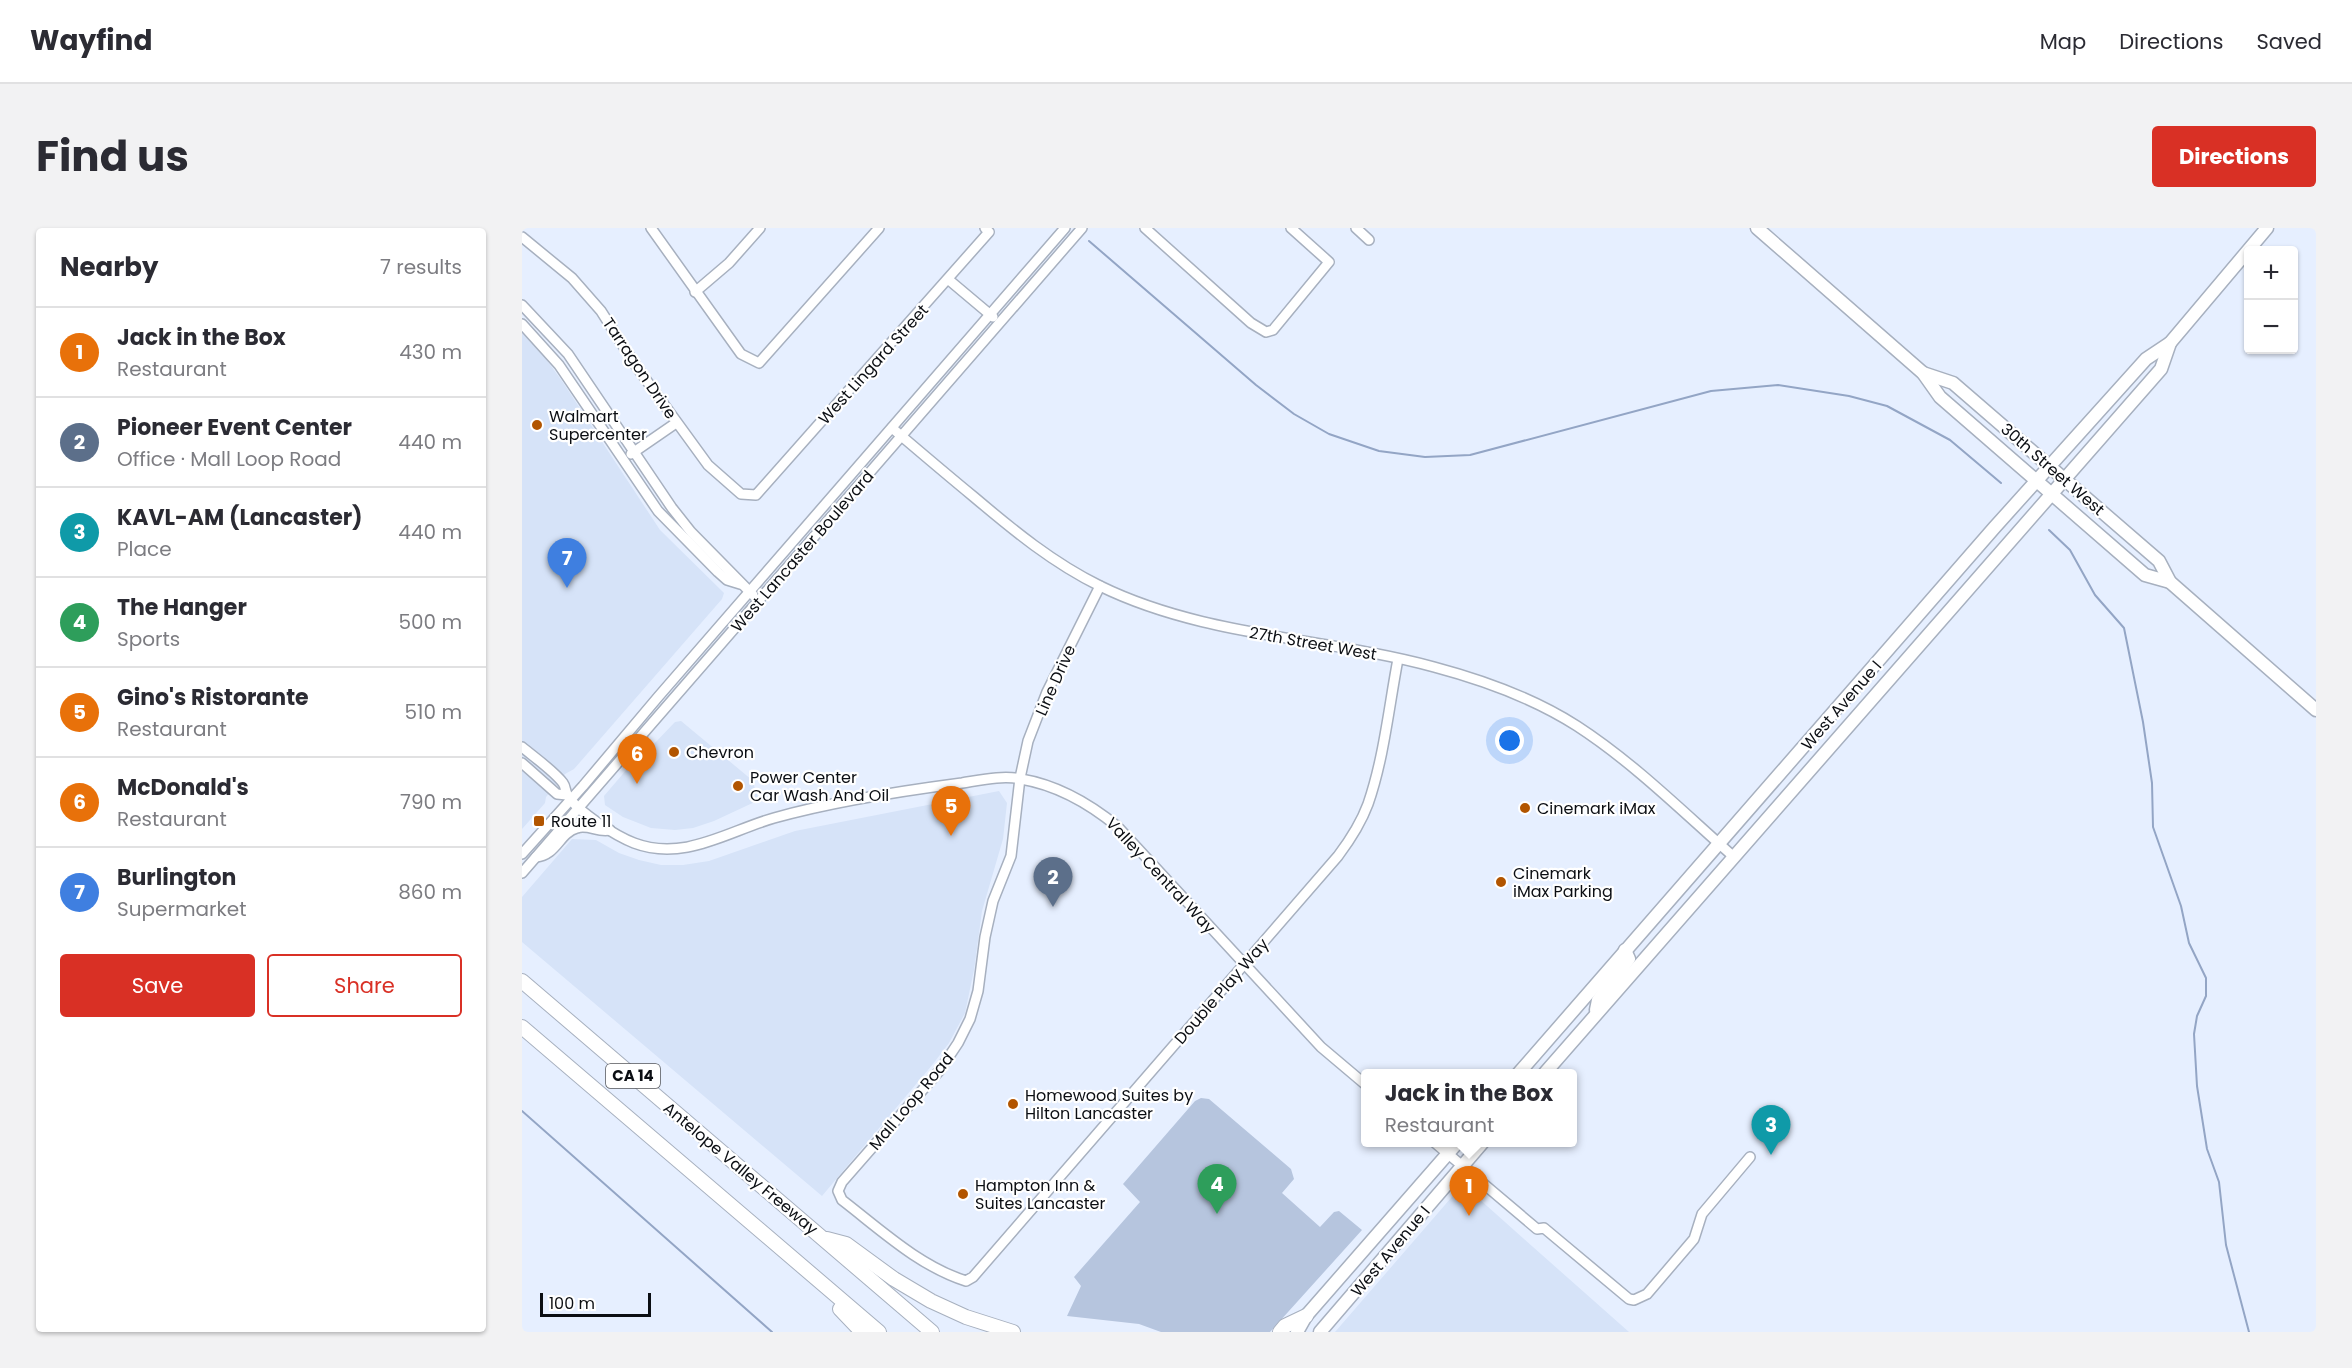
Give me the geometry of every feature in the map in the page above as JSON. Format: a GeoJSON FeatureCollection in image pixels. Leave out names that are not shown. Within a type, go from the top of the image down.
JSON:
{"type":"FeatureCollection","features":[{"type":"Feature","properties":{"kind":"highway","name":"Antelope Valley Freeway"},"geometry":{"type":"LineString","coordinates":[[522,981],[932,1332]]}},
{"type":"Feature","properties":{"kind":"highway","name":"CA 14"},"geometry":{"type":"LineString","coordinates":[[522,1027],[879,1332]]}},
{"type":"Feature","properties":{"kind":"highway"},"geometry":{"type":"LineString","coordinates":[[823,1238],[846,1244],[894,1279],[931,1301],[966,1317],[1013,1332]]}},
{"type":"Feature","properties":{"kind":"highway"},"geometry":{"type":"LineString","coordinates":[[820,1283],[841,1311],[862,1332]]}},
{"type":"Feature","properties":{"kind":"highway"},"geometry":{"type":"LineString","coordinates":[[1280,1332],[1285,1326],[1306,1316]]}},
{"type":"Feature","properties":{"kind":"main road","name":"30th Street West"},"geometry":{"type":"LineString","coordinates":[[1757,228],[1923,373],[1940,397],[2145,575],[2170,582]]}},
{"type":"Feature","properties":{"kind":"main road","name":"West Avenue I"},"geometry":{"type":"LineString","coordinates":[[1522,1069],[2037,480],[2146,359],[2170,343],[2267,228]]}},
{"type":"Feature","properties":{"kind":"main road","name":"West Avenue I"},"geometry":{"type":"LineString","coordinates":[[1548,1069],[2066,480],[2161,369],[2170,343]]}},
{"type":"Feature","properties":{"kind":"main road","name":"30th Street West"},"geometry":{"type":"LineString","coordinates":[[1923,373],[1953,383],[2050,466],[2159,561],[2170,582],[2316,710]]}},
{"type":"Feature","properties":{"kind":"main road"},"geometry":{"type":"LineString","coordinates":[[1595,1015],[1598,1000],[1629,959],[1625,950]]}},
{"type":"Feature","properties":{"kind":"main road","name":"West Avenue I"},"geometry":{"type":"LineString","coordinates":[[1297,1332],[1306,1316],[1454,1147]]}},
{"type":"Feature","properties":{"kind":"main road","name":"West Avenue I"},"geometry":{"type":"LineString","coordinates":[[1320,1332],[1479,1147]]}},
{"type":"Feature","properties":{"kind":"street"},"geometry":{"type":"LineString","coordinates":[[651,228],[741,354],[759,363],[879,228]]}},
{"type":"Feature","properties":{"kind":"street"},"geometry":{"type":"LineString","coordinates":[[695,292],[729,263],[760,228]]}},
{"type":"Feature","properties":{"kind":"street","name":"West Lancaster Boulevard"},"geometry":{"type":"LineString","coordinates":[[522,854],[569,797],[1065,228]]}},
{"type":"Feature","properties":{"kind":"street","name":"West Lancaster Boulevard"},"geometry":{"type":"LineString","coordinates":[[522,873],[1082,228]]}},
{"type":"Feature","properties":{"kind":"street"},"geometry":{"type":"LineString","coordinates":[[1145,228],[1251,323],[1266,332],[1273,330],[1329,262],[1291,228]]}},
{"type":"Feature","properties":{"kind":"street"},"geometry":{"type":"LineString","coordinates":[[1356,228],[1369,240]]}},
{"type":"Feature","properties":{"kind":"street","name":"West Lingard Street"},"geometry":{"type":"LineString","coordinates":[[756,495],[949,280],[987,230]]}},
{"type":"Feature","properties":{"kind":"street","name":"Tarragon Drive"},"geometry":{"type":"LineString","coordinates":[[522,237],[572,278],[601,311],[676,423],[708,465],[741,494],[756,495]]}},
{"type":"Feature","properties":{"kind":"street"},"geometry":{"type":"LineString","coordinates":[[949,280],[1000,322]]}},
{"type":"Feature","properties":{"kind":"street"},"geometry":{"type":"LineString","coordinates":[[522,305],[568,354],[672,508],[692,532],[733,572],[740,584],[760,600]]}},
{"type":"Feature","properties":{"kind":"street"},"geometry":{"type":"LineString","coordinates":[[522,324],[559,365],[658,511],[727,580],[740,584]]}},
{"type":"Feature","properties":{"kind":"street"},"geometry":{"type":"LineString","coordinates":[[623,459],[676,423]]}},
{"type":"Feature","properties":{"kind":"street","name":"27th Street West"},"geometry":{"type":"LineString","coordinates":[[892,428],[1022,537],[1059,563],[1100,586],[1151,608],[1203,623],[1435,667],[1528,700],[1576,726],[1621,757],[1734,856]]}},
{"type":"Feature","properties":{"kind":"street","name":"Line Drive"},"geometry":{"type":"LineString","coordinates":[[1020,778],[1028,741],[1047,692],[1100,586]]}},
{"type":"Feature","properties":{"kind":"street","name":"Double Play Way"},"geometry":{"type":"LineString","coordinates":[[966,1281],[973,1277],[1338,856],[1354,832],[1368,804],[1398,659]]}},
{"type":"Feature","properties":{"kind":"street","name":"Valley Central Way"},"geometry":{"type":"LineString","coordinates":[[522,747],[564,784],[569,797],[610,830],[636,843],[660,849],[683,849],[702,845],[774,818],[941,786],[992,779],[1020,778],[1052,788],[1083,801],[1118,827],[1321,1047],[1361,1082]]}},
{"type":"Feature","properties":{"kind":"street","name":"Valley Central Way"},"geometry":{"type":"LineString","coordinates":[[522,763],[557,794],[569,797]]}},
{"type":"Feature","properties":{"kind":"street","name":"Mall Loop Road"},"geometry":{"type":"LineString","coordinates":[[966,1281],[947,1275],[907,1251],[842,1200],[838,1191],[842,1182],[940,1070],[958,1043],[970,1019],[978,991],[985,937],[993,902],[1011,856],[1020,778]]}},
{"type":"Feature","properties":{"kind":"street"},"geometry":{"type":"LineString","coordinates":[[536,857],[546,856],[576,828],[610,830]]}},
{"type":"Feature","properties":{"kind":"street"},"geometry":{"type":"LineString","coordinates":[[1439,1147],[1537,1230],[1544,1228],[1629,1299],[1634,1300],[1647,1294],[1694,1239],[1702,1214],[1750,1157]]}},
{"type":"Feature","properties":{"kind":"shaded area"},"geometry":{"type":"Polygon","coordinates":[[[522,333],[562,381],[660,530],[724,593],[722,599],[574,769],[565,774],[546,797],[545,803],[522,829],[522,333]]]}},
{"type":"Feature","properties":{"kind":"shaded area"},"geometry":{"type":"Polygon","coordinates":[[[681,721],[752,780],[759,800],[714,821],[693,828],[675,830],[651,828],[623,817],[605,805],[604,796],[640,754],[654,744],[675,722],[681,721]]]}},
{"type":"Feature","properties":{"kind":"shaded area"},"geometry":{"type":"Polygon","coordinates":[[[999,791],[1007,803],[1003,839],[982,911],[974,970],[965,1013],[949,1043],[933,1064],[822,1196],[522,942],[522,897],[572,839],[596,840],[619,853],[639,860],[661,865],[683,865],[709,861],[795,831],[999,791]]]}},
{"type":"Feature","properties":{"kind":"shaded area"},"geometry":{"type":"Polygon","coordinates":[[[1201,1098],[1209,1099],[1291,1169],[1294,1179],[1282,1193],[1320,1227],[1334,1212],[1339,1211],[1362,1230],[1270,1332],[1161,1332],[1139,1324],[1067,1316],[1081,1286],[1074,1277],[1140,1202],[1123,1184],[1195,1101],[1201,1098]]]}},
{"type":"Feature","properties":{"kind":"shaded area"},"geometry":{"type":"Polygon","coordinates":[[[1468,1189],[1629,1332],[1335,1332],[1457,1191],[1468,1189]]]}},
{"type":"Feature","properties":{"kind":"waterway"},"geometry":{"type":"LineString","coordinates":[[1089,241],[1256,385],[1294,414],[1329,434],[1379,451],[1425,457],[1470,455],[1711,391],[1778,385],[1849,396],[1887,406],[1950,440],[2001,483]]}},
{"type":"Feature","properties":{"kind":"waterway"},"geometry":{"type":"LineString","coordinates":[[2049,530],[2070,550],[2095,595],[2124,628],[2143,722],[2152,783],[2153,827],[2181,906],[2189,943],[2206,978],[2206,996],[2197,1016],[2194,1034],[2197,1086],[2207,1149],[2219,1182],[2226,1245],[2249,1332]]}},
{"type":"Feature","properties":{"kind":"waterway"},"geometry":{"type":"LineString","coordinates":[[522,1111],[772,1332]]}},
{"type":"Feature","properties":{"kind":"place","name":"Walmart Supercenter"},"geometry":{"type":"Point","coordinates":[537,425]}},
{"type":"Feature","properties":{"kind":"place","name":"Burlington"},"geometry":{"type":"Point","coordinates":[567,588]}},
{"type":"Feature","properties":{"kind":"place","name":"Chevron"},"geometry":{"type":"Point","coordinates":[674,752]}},
{"type":"Feature","properties":{"kind":"place","name":"McDonald's"},"geometry":{"type":"Point","coordinates":[637,784]}},
{"type":"Feature","properties":{"kind":"place","name":"Power Center Car Wash And Oil"},"geometry":{"type":"Point","coordinates":[738,786]}},
{"type":"Feature","properties":{"kind":"place","name":"Cinemark iMax"},"geometry":{"type":"Point","coordinates":[1525,808]}},
{"type":"Feature","properties":{"kind":"place","name":"Route 11"},"geometry":{"type":"Point","coordinates":[539,821]}},
{"type":"Feature","properties":{"kind":"place","name":"Gino's Ristorante"},"geometry":{"type":"Point","coordinates":[951,836]}},
{"type":"Feature","properties":{"kind":"place","name":"Cinemark iMax Parking"},"geometry":{"type":"Point","coordinates":[1501,882]}},
{"type":"Feature","properties":{"kind":"place","name":"Pioneer Event Center"},"geometry":{"type":"Point","coordinates":[1053,907]}},
{"type":"Feature","properties":{"kind":"place","name":"Homewood Suites by Hilton Lancaster"},"geometry":{"type":"Point","coordinates":[1013,1104]}},
{"type":"Feature","properties":{"kind":"place","name":"KAVL-AM (Lancaster)"},"geometry":{"type":"Point","coordinates":[1771,1155]}},
{"type":"Feature","properties":{"kind":"place","name":"Hampton Inn & Suites Lancaster"},"geometry":{"type":"Point","coordinates":[963,1194]}},
{"type":"Feature","properties":{"kind":"place","name":"The Hanger"},"geometry":{"type":"Point","coordinates":[1217,1214]}},
{"type":"Feature","properties":{"kind":"place","name":"Jack in the Box"},"geometry":{"type":"Point","coordinates":[1469,1216]}}]}
